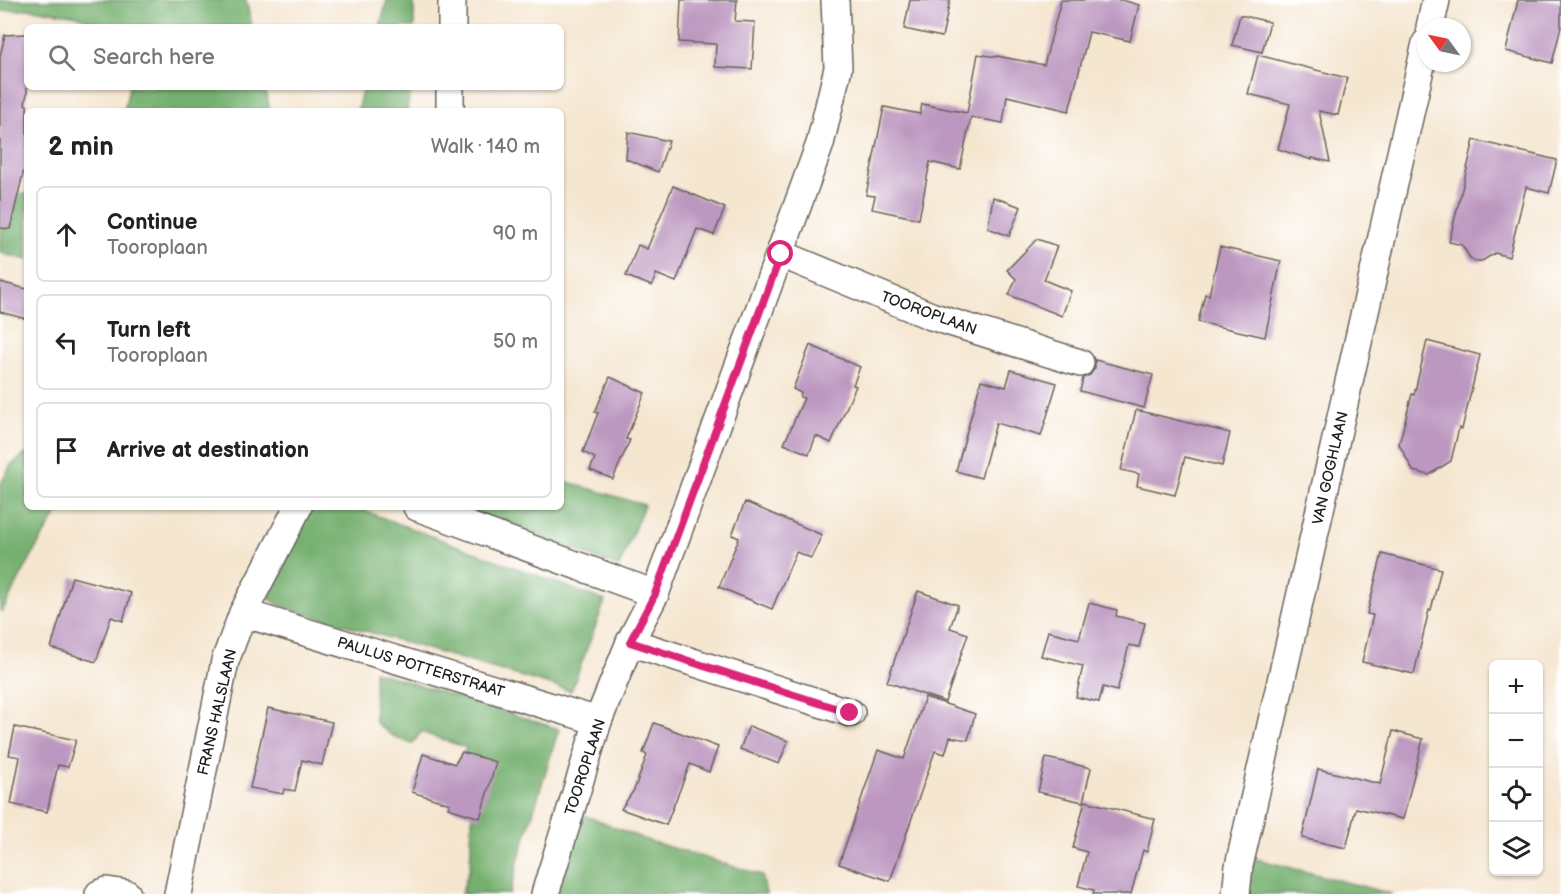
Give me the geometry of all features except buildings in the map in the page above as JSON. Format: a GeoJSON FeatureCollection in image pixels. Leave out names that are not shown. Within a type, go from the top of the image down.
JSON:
{"type":"FeatureCollection","features":[{"type":"Feature","properties":{"kind":"street"},"geometry":{"type":"LineString","coordinates":[[452,0],[452,24]]}},
{"type":"Feature","properties":{"kind":"street","name":"TOOROPLAAN"},"geometry":{"type":"LineString","coordinates":[[545,894],[598,721],[630,642],[655,594],[820,144],[838,68],[835,0]]}},
{"type":"Feature","properties":{"kind":"street"},"geometry":{"type":"LineString","coordinates":[[1432,18],[1436,0]]}},
{"type":"Feature","properties":{"kind":"street","name":"VAN GOGHLAAN"},"geometry":{"type":"LineString","coordinates":[[1236,894],[1239,866],[1419,72]]}},
{"type":"Feature","properties":{"kind":"street"},"geometry":{"type":"LineString","coordinates":[[450,90],[450,108]]}},
{"type":"Feature","properties":{"kind":"street","name":"TOOROPLAAN"},"geometry":{"type":"LineString","coordinates":[[781,254],[931,316],[1080,363]]}},
{"type":"Feature","properties":{"kind":"street","name":"FRANS HALSLAAN"},"geometry":{"type":"LineString","coordinates":[[178,894],[225,661],[243,614],[296,510]]}},
{"type":"Feature","properties":{"kind":"street"},"geometry":{"type":"LineString","coordinates":[[425,510],[655,594]]}},
{"type":"Feature","properties":{"kind":"street","name":"PAULUS POTTERSTRAAT"},"geometry":{"type":"LineString","coordinates":[[243,614],[598,721]]}},
{"type":"Feature","properties":{"kind":"street"},"geometry":{"type":"LineString","coordinates":[[630,642],[850,713]]}},
{"type":"Feature","properties":{"kind":"street"},"geometry":{"type":"LineString","coordinates":[[99,894],[107,891],[127,894]]}},
{"type":"Feature","properties":{"kind":"green space"},"geometry":{"type":"Polygon","coordinates":[[[0,0],[246,0],[251,24],[95,24],[79,16],[32,9],[0,11],[0,0]]]}},
{"type":"Feature","properties":{"kind":"green space"},"geometry":{"type":"Polygon","coordinates":[[[387,0],[414,0],[414,24],[381,24],[387,0]]]}},
{"type":"Feature","properties":{"kind":"green space"},"geometry":{"type":"Polygon","coordinates":[[[128,90],[266,90],[269,108],[125,108],[128,90]]]}},
{"type":"Feature","properties":{"kind":"green space"},"geometry":{"type":"Polygon","coordinates":[[[362,90],[410,90],[408,108],[358,108],[362,90]]]}},
{"type":"Feature","properties":{"kind":"green space"},"geometry":{"type":"Polygon","coordinates":[[[0,191],[24,194],[24,259],[0,253],[0,191]]]}},
{"type":"Feature","properties":{"kind":"green space"},"geometry":{"type":"Polygon","coordinates":[[[24,455],[24,510],[59,510],[2,612],[0,611],[0,485],[11,465],[24,455]]]}},
{"type":"Feature","properties":{"kind":"green space"},"geometry":{"type":"Polygon","coordinates":[[[564,481],[644,505],[619,567],[469,510],[564,510],[564,481]]]}},
{"type":"Feature","properties":{"kind":"green space"},"geometry":{"type":"Polygon","coordinates":[[[303,510],[362,510],[605,601],[571,691],[280,606],[263,594],[303,510]]]}},
{"type":"Feature","properties":{"kind":"green space"},"geometry":{"type":"Polygon","coordinates":[[[374,671],[559,729],[510,894],[461,894],[470,867],[474,776],[460,759],[467,748],[421,732],[412,744],[391,735],[375,722],[374,671]]]}},
{"type":"Feature","properties":{"kind":"green space"},"geometry":{"type":"Polygon","coordinates":[[[574,811],[646,840],[762,875],[766,894],[549,894],[574,811]]]}},
{"type":"Feature","properties":{"kind":"green space"},"geometry":{"type":"Polygon","coordinates":[[[1249,857],[1392,894],[1242,894],[1249,857]]]}},
{"type":"Feature","properties":{"kind":"route"},"geometry":{"type":"LineString","coordinates":[[781,254],[655,594],[630,642],[850,713]]}}]}
